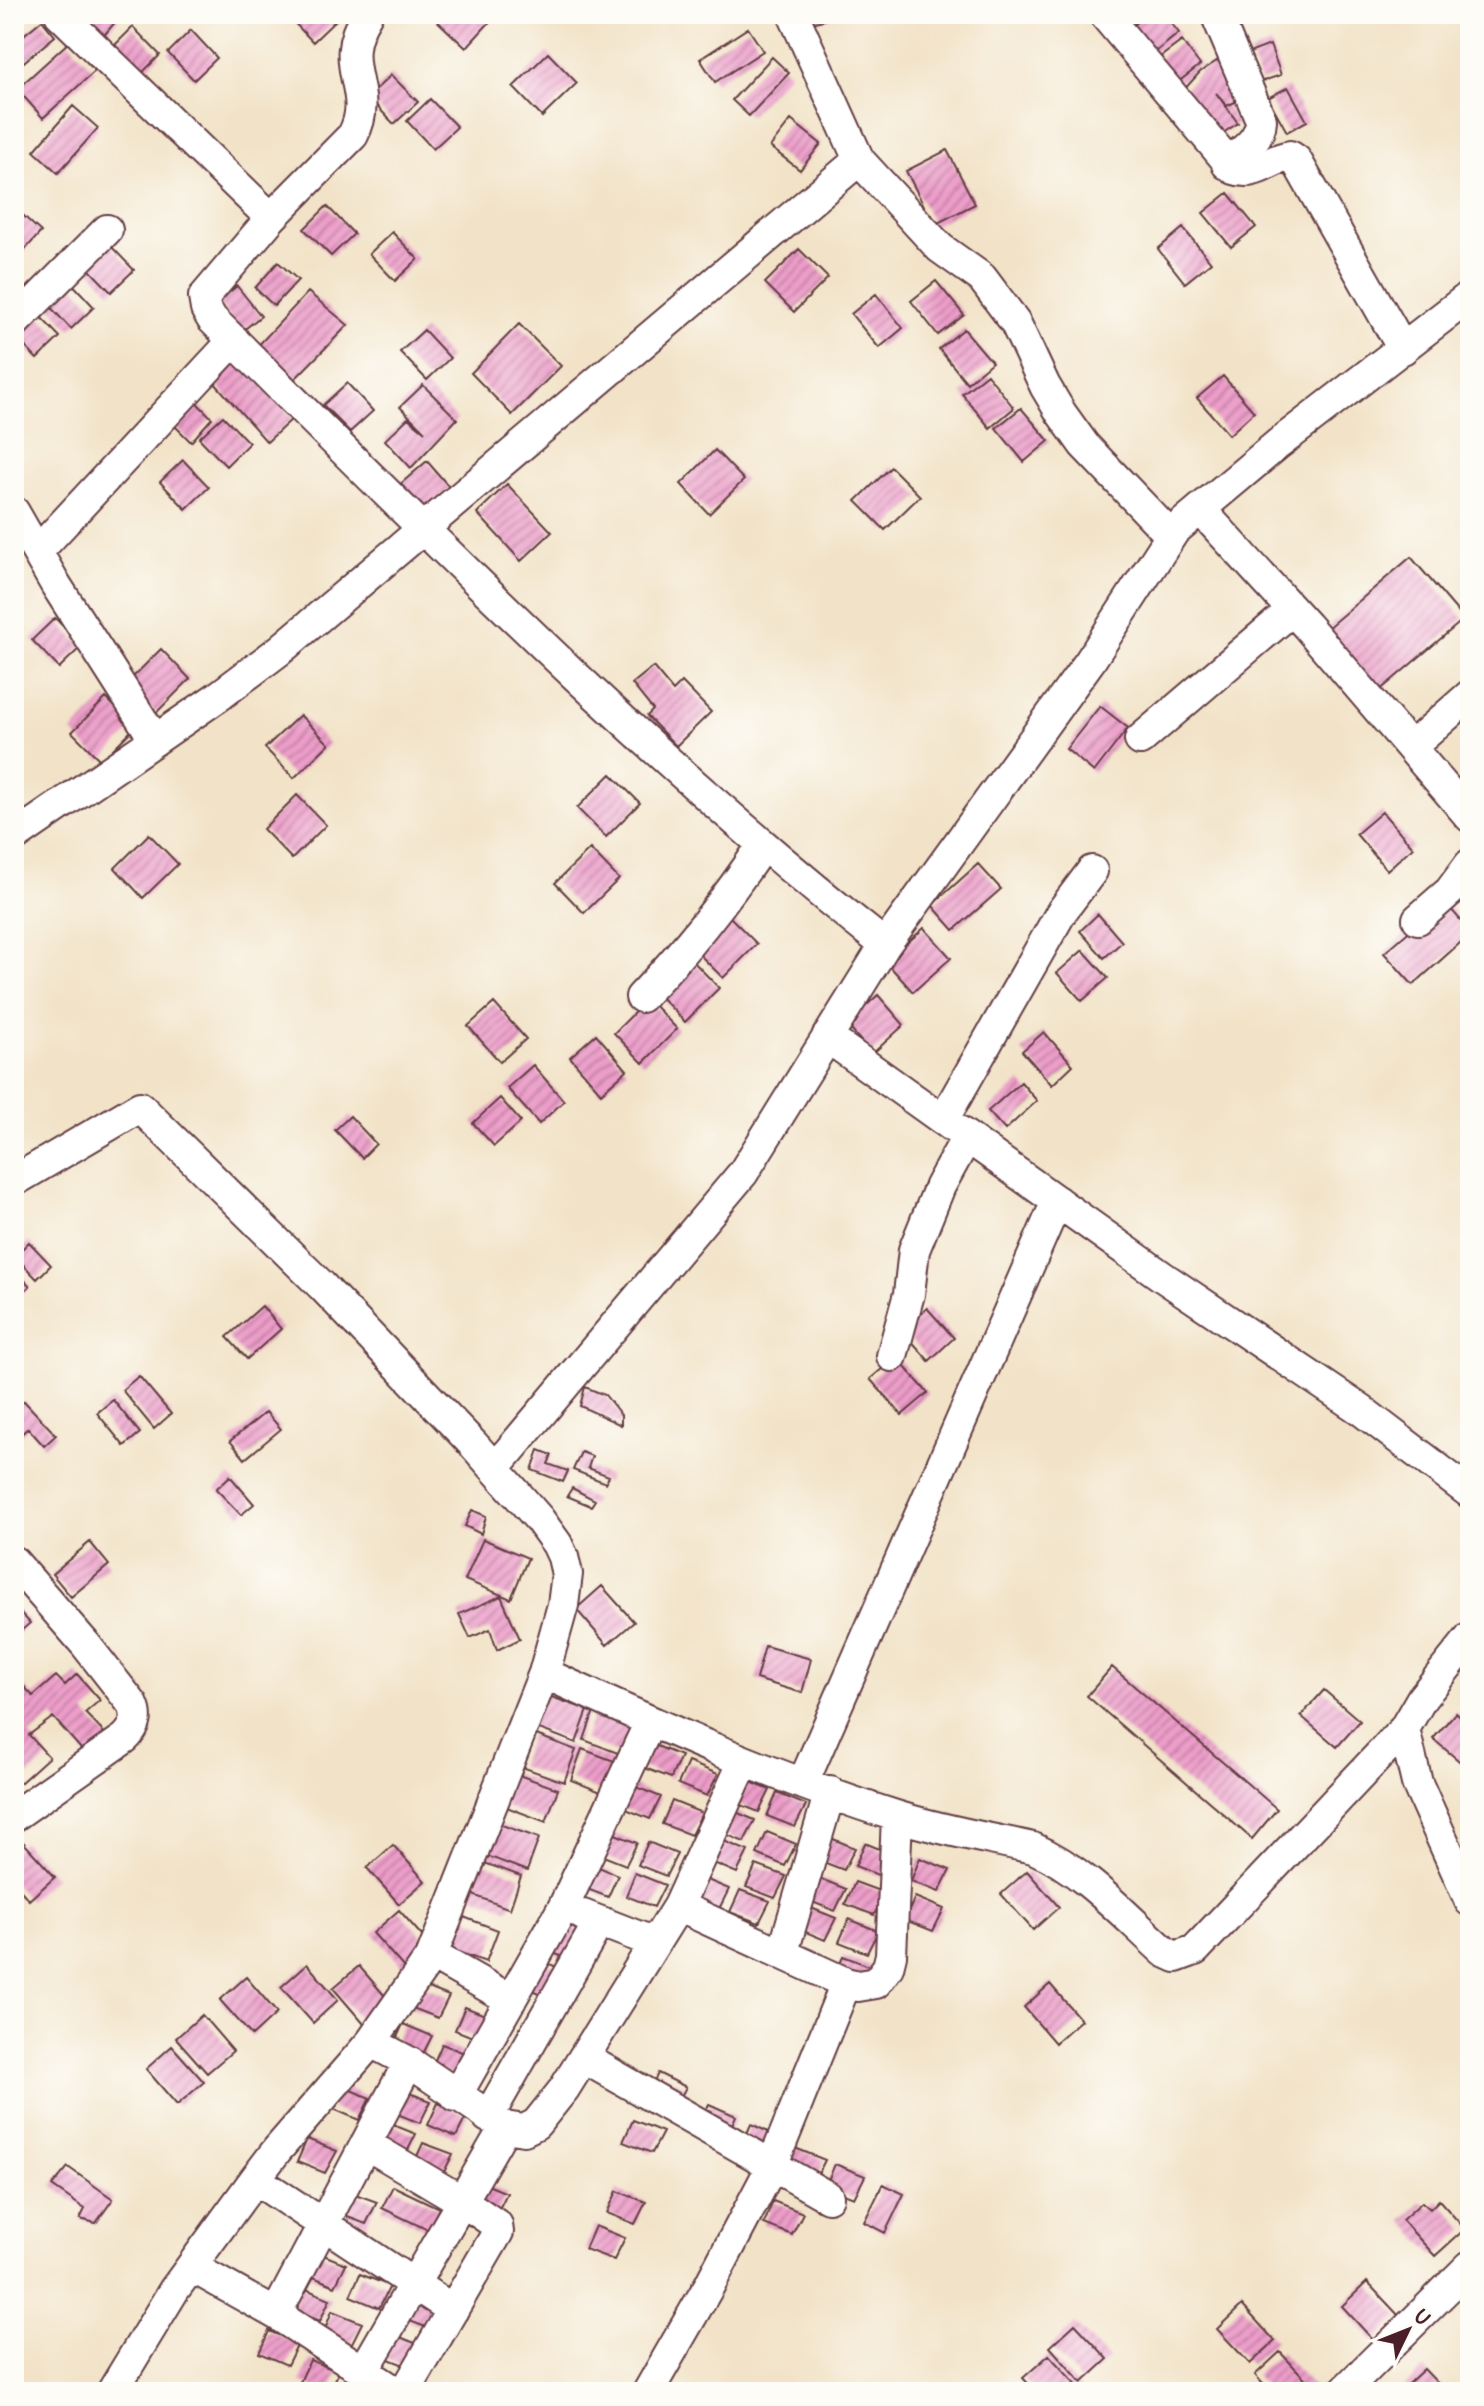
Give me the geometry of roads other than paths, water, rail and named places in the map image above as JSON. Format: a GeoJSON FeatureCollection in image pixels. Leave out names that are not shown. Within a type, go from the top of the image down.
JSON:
{"type":"FeatureCollection","features":[{"type":"Feature","properties":{"kind":"street"},"geometry":{"type":"LineString","coordinates":[[60,14],[271,218]]}},
{"type":"Feature","properties":{"kind":"street"},"geometry":{"type":"LineString","coordinates":[[367,14],[353,44],[353,65],[363,108],[360,123],[353,135],[271,218],[204,297],[206,309],[212,319],[599,700],[762,846],[885,945]]}},
{"type":"Feature","properties":{"kind":"street"},"geometry":{"type":"LineString","coordinates":[[793,14],[859,160],[940,248],[982,278],[1015,322],[1045,386],[1068,424],[1084,445],[1171,536]]}},
{"type":"Feature","properties":{"kind":"street"},"geometry":{"type":"LineString","coordinates":[[1104,14],[1227,164],[1247,173],[1283,157],[1290,156],[1296,160],[1403,349]]}},
{"type":"Feature","properties":{"kind":"street"},"geometry":{"type":"LineString","coordinates":[[1216,14],[1261,120],[1261,132],[1256,139],[1227,164]]}},
{"type":"Feature","properties":{"kind":"street"},"geometry":{"type":"LineString","coordinates":[[14,837],[280,650],[859,160]]}},
{"type":"Feature","properties":{"kind":"street"},"geometry":{"type":"LineString","coordinates":[[14,323],[107,230]]}},
{"type":"Feature","properties":{"kind":"street"},"geometry":{"type":"LineString","coordinates":[[495,1468],[743,1173],[885,945],[1090,661],[1171,536],[1278,444],[1470,296]]}},
{"type":"Feature","properties":{"kind":"street"},"geometry":{"type":"LineString","coordinates":[[37,552],[234,340]]}},
{"type":"Feature","properties":{"kind":"street"},"geometry":{"type":"LineString","coordinates":[[1200,509],[1292,610],[1470,817]]}},
{"type":"Feature","properties":{"kind":"street"},"geometry":{"type":"LineString","coordinates":[[14,512],[155,740]]}},
{"type":"Feature","properties":{"kind":"street"},"geometry":{"type":"LineString","coordinates":[[1140,740],[1292,610]]}},
{"type":"Feature","properties":{"kind":"street"},"geometry":{"type":"LineString","coordinates":[[1411,747],[1470,695]]}},
{"type":"Feature","properties":{"kind":"street"},"geometry":{"type":"LineString","coordinates":[[641,997],[681,956],[727,898],[762,846]]}},
{"type":"Feature","properties":{"kind":"street"},"geometry":{"type":"LineString","coordinates":[[1418,919],[1450,891],[1470,864]]}},
{"type":"Feature","properties":{"kind":"street"},"geometry":{"type":"LineString","coordinates":[[892,1356],[909,1294],[914,1250],[940,1186],[955,1128],[1062,911],[1092,871]]}},
{"type":"Feature","properties":{"kind":"street"},"geometry":{"type":"LineString","coordinates":[[827,1037],[1163,1277],[1361,1410],[1470,1493]]}},
{"type":"Feature","properties":{"kind":"street"},"geometry":{"type":"LineString","coordinates":[[14,1181],[140,1107],[322,1286],[495,1468],[539,1519],[563,1557],[567,1574],[563,1605],[544,1673],[432,1955],[371,2042],[255,2179],[147,2331],[112,2392]]}},
{"type":"Feature","properties":{"kind":"street"},"geometry":{"type":"LineString","coordinates":[[783,1952],[817,1788],[1057,1201]]}},
{"type":"Feature","properties":{"kind":"street"},"geometry":{"type":"LineString","coordinates":[[14,1562],[95,1656],[133,1705],[136,1717],[132,1730],[125,1738],[14,1816]]}},
{"type":"Feature","properties":{"kind":"street"},"geometry":{"type":"LineString","coordinates":[[544,1673],[744,1761],[897,1817],[1033,1848],[1054,1857],[1072,1868],[1165,1952],[1176,1957],[1195,1950],[1404,1729],[1422,1698],[1470,1638]]}},
{"type":"Feature","properties":{"kind":"street"},"geometry":{"type":"LineString","coordinates":[[456,2096],[563,1908],[650,1722]]}},
{"type":"Feature","properties":{"kind":"street"},"geometry":{"type":"LineString","coordinates":[[1404,1729],[1417,1783],[1470,1901]]}},
{"type":"Feature","properties":{"kind":"street"},"geometry":{"type":"LineString","coordinates":[[371,2042],[409,2062],[497,2122],[524,2130],[536,2124],[584,2058],[678,1906],[744,1761]]}},
{"type":"Feature","properties":{"kind":"street"},"geometry":{"type":"LineString","coordinates":[[678,1906],[846,1983],[858,1986],[876,1983],[888,1967],[891,1955],[897,1817]]}},
{"type":"Feature","properties":{"kind":"street"},"geometry":{"type":"LineString","coordinates":[[563,1908],[655,1943]]}},
{"type":"Feature","properties":{"kind":"street"},"geometry":{"type":"LineString","coordinates":[[364,2370],[462,2201],[497,2122],[599,1922]]}},
{"type":"Feature","properties":{"kind":"street"},"geometry":{"type":"LineString","coordinates":[[432,1955],[511,2000]]}},
{"type":"Feature","properties":{"kind":"street"},"geometry":{"type":"LineString","coordinates":[[648,2392],[709,2286],[772,2166],[846,1983]]}},
{"type":"Feature","properties":{"kind":"street"},"geometry":{"type":"LineString","coordinates":[[584,2058],[828,2197]]}},
{"type":"Feature","properties":{"kind":"street"},"geometry":{"type":"LineString","coordinates":[[276,2314],[409,2062]]}},
{"type":"Feature","properties":{"kind":"street"},"geometry":{"type":"LineString","coordinates":[[366,2144],[497,2225],[498,2232],[405,2392]]}},
{"type":"Feature","properties":{"kind":"street"},"geometry":{"type":"LineString","coordinates":[[255,2179],[453,2310]]}},
{"type":"Feature","properties":{"kind":"street"},"geometry":{"type":"LineString","coordinates":[[1343,2392],[1470,2266]]}},
{"type":"Feature","properties":{"kind":"street"},"geometry":{"type":"LineString","coordinates":[[192,2267],[276,2314],[396,2392]]}}]}
